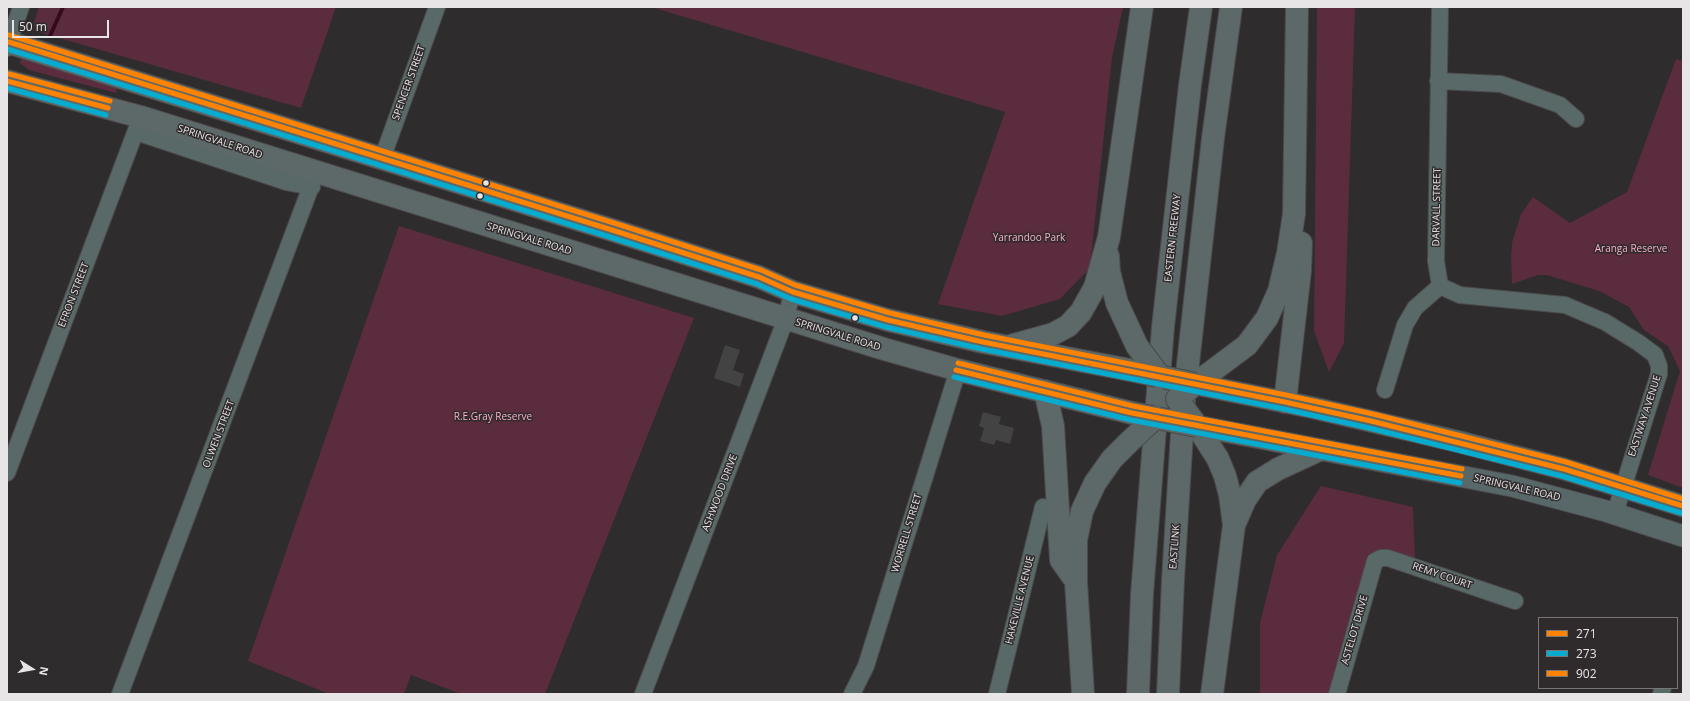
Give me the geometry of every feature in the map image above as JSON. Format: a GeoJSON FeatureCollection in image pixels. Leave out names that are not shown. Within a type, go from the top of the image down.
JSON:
{"type":"FeatureCollection","features":[{"type":"Feature","properties":{"kind":"highway"},"geometry":{"type":"LineString","coordinates":[[1142,7],[1109,237],[1108,257],[1112,286],[1122,317],[1137,346],[1161,378]]}},
{"type":"Feature","properties":{"kind":"highway","name":"EASTERN FREEWAY"},"geometry":{"type":"LineString","coordinates":[[1138,694],[1142,594],[1151,469],[1190,85],[1201,7]]}},
{"type":"Feature","properties":{"kind":"highway"},"geometry":{"type":"LineString","coordinates":[[1212,694],[1234,525],[1230,495],[1225,476],[1218,459],[1202,430],[1195,388],[1212,146],[1231,7]]}},
{"type":"Feature","properties":{"kind":"highway"},"geometry":{"type":"LineString","coordinates":[[1083,694],[1076,582],[1076,540],[1082,511],[1095,483],[1112,459],[1156,417],[1195,388],[1247,345],[1274,306],[1283,279],[1292,234],[1295,178],[1297,7]]}},
{"type":"Feature","properties":{"kind":"highway"},"geometry":{"type":"LineString","coordinates":[[8,44],[759,277],[794,292],[900,324],[1135,372],[1195,388]]}},
{"type":"Feature","properties":{"kind":"highway","name":"SPRINGVALE ROAD"},"geometry":{"type":"LineString","coordinates":[[7,81],[314,180],[958,370],[1132,413],[1156,417],[1202,430]]}},
{"type":"Feature","properties":{"kind":"highway"},"geometry":{"type":"LineString","coordinates":[[1285,402],[1300,271],[1301,242],[1295,178]]}},
{"type":"Feature","properties":{"kind":"highway"},"geometry":{"type":"LineString","coordinates":[[1008,347],[1059,331],[1081,312],[1095,287],[1109,237]]}},
{"type":"Feature","properties":{"kind":"highway","name":"EASTLINK"},"geometry":{"type":"LineString","coordinates":[[1168,694],[1195,388]]}},
{"type":"Feature","properties":{"kind":"highway"},"geometry":{"type":"LineString","coordinates":[[1045,391],[1053,426],[1061,560],[1076,582]]}},
{"type":"Feature","properties":{"kind":"highway"},"geometry":{"type":"LineString","coordinates":[[1234,525],[1245,500],[1257,482],[1278,469],[1319,450]]}},
{"type":"Feature","properties":{"kind":"main road"},"geometry":{"type":"LineString","coordinates":[[1195,388],[1285,402],[1460,442],[1623,487],[1683,506]]}},
{"type":"Feature","properties":{"kind":"main road","name":"SPRINGVALE ROAD"},"geometry":{"type":"LineString","coordinates":[[1202,430],[1499,483],[1615,513],[1683,536]]}},
{"type":"Feature","properties":{"kind":"street"},"geometry":{"type":"LineString","coordinates":[[8,44],[21,7]]}},
{"type":"Feature","properties":{"kind":"street","name":"SPENCER STREET"},"geometry":{"type":"LineString","coordinates":[[382,159],[436,7]]}},
{"type":"Feature","properties":{"kind":"street","name":"DARVALL STREET"},"geometry":{"type":"LineString","coordinates":[[1440,7],[1436,261],[1440,286]]}},
{"type":"Feature","properties":{"kind":"street"},"geometry":{"type":"LineString","coordinates":[[1438,81],[1501,84],[1560,105],[1576,119]]}},
{"type":"Feature","properties":{"kind":"street","name":"EFRON STREET"},"geometry":{"type":"LineString","coordinates":[[7,473],[138,124]]}},
{"type":"Feature","properties":{"kind":"street","name":"OLWEN STREET"},"geometry":{"type":"LineString","coordinates":[[120,694],[314,180]]}},
{"type":"Feature","properties":{"kind":"street"},"geometry":{"type":"LineString","coordinates":[[1385,390],[1405,325],[1416,308],[1440,286]]}},
{"type":"Feature","properties":{"kind":"street","name":"EASTWAY AVENUE"},"geometry":{"type":"LineString","coordinates":[[1440,286],[1460,296],[1566,305],[1604,322],[1639,343],[1655,355],[1659,366],[1659,374],[1615,513]]}},
{"type":"Feature","properties":{"kind":"street","name":"ASHWOOD DRIVE"},"geometry":{"type":"LineString","coordinates":[[643,694],[794,292]]}},
{"type":"Feature","properties":{"kind":"street","name":"WORRELL STREET"},"geometry":{"type":"LineString","coordinates":[[852,694],[866,666],[958,370]]}},
{"type":"Feature","properties":{"kind":"street","name":"HAKEVILLE AVENUE"},"geometry":{"type":"LineString","coordinates":[[997,694],[1043,506]]}},
{"type":"Feature","properties":{"kind":"street","name":"REMY COURT"},"geometry":{"type":"LineString","coordinates":[[1373,566],[1375,561],[1381,558],[1388,558],[1515,601]]}},
{"type":"Feature","properties":{"kind":"street","name":"ASTELOT DRIVE"},"geometry":{"type":"LineString","coordinates":[[1337,694],[1373,566]]}},
{"type":"Feature","properties":{"kind":"green space"},"geometry":{"type":"Polygon","coordinates":[[[39,7],[336,7],[301,108],[35,31],[34,23],[39,7]]]}},
{"type":"Feature","properties":{"kind":"green space","name":"Yarrandoo Park"},"geometry":{"type":"Polygon","coordinates":[[[651,7],[1123,7],[1112,57],[1090,268],[1060,299],[1002,316],[938,304],[1005,112],[651,7]]]}},
{"type":"Feature","properties":{"kind":"green space"},"geometry":{"type":"Polygon","coordinates":[[[1317,7],[1355,7],[1344,343],[1329,372],[1314,331],[1317,7]]]}},
{"type":"Feature","properties":{"kind":"green space"},"geometry":{"type":"Polygon","coordinates":[[[21,59],[35,60],[117,88],[116,93],[29,70],[20,63],[21,59]]]}},
{"type":"Feature","properties":{"kind":"green space","name":"Aranga Reserve"},"geometry":{"type":"Polygon","coordinates":[[[1676,59],[1683,61],[1683,488],[1648,475],[1680,371],[1668,346],[1644,330],[1629,307],[1599,291],[1547,275],[1538,275],[1512,284],[1511,257],[1512,243],[1521,214],[1533,197],[1570,223],[1627,192],[1676,59]]]}},
{"type":"Feature","properties":{"kind":"green space","name":"R.E.Gray Reserve"},"geometry":{"type":"Polygon","coordinates":[[[399,226],[694,318],[545,694],[461,694],[411,675],[404,694],[329,694],[248,661],[399,226]]]}},
{"type":"Feature","properties":{"kind":"green space"},"geometry":{"type":"Polygon","coordinates":[[[1321,486],[1413,507],[1415,561],[1381,551],[1331,694],[1260,694],[1260,623],[1277,555],[1321,486]]]}},
{"type":"Feature","properties":{"kind":"building"},"geometry":{"type":"Polygon","coordinates":[[[725,345],[740,350],[733,370],[744,374],[740,387],[714,378],[725,345]]]}},
{"type":"Feature","properties":{"kind":"building"},"geometry":{"type":"Polygon","coordinates":[[[983,412],[1001,417],[999,424],[1014,428],[1010,444],[996,440],[994,445],[980,441],[984,428],[979,426],[983,412]]]}},
{"type":"Feature","properties":{"kind":"waterway"},"geometry":{"type":"LineString","coordinates":[[50,36],[63,7]]}},
{"type":"Feature","properties":{"kind":"transit line","name":"902"},"geometry":{"type":"LineString","coordinates":[[9,35],[614,223],[761,270],[795,285],[890,313],[984,335],[1286,395],[1373,414],[1566,462],[1683,499]]}},
{"type":"Feature","properties":{"kind":"transit line","name":"271"},"geometry":{"type":"LineString","coordinates":[[9,42],[612,230],[759,277],[793,292],[888,320],[983,342],[1285,402],[1371,421],[1564,469],[1683,506]]}},
{"type":"Feature","properties":{"kind":"transit line","name":"273"},"geometry":{"type":"LineString","coordinates":[[7,49],[610,237],[757,284],[791,299],[886,327],[982,349],[1284,409],[1369,428],[1562,476],[1681,513]]}},
{"type":"Feature","properties":{"kind":"transit line","name":"902"},"geometry":{"type":"LineString","coordinates":[[9,74],[110,101]]}},
{"type":"Feature","properties":{"kind":"transit line","name":"271"},"geometry":{"type":"LineString","coordinates":[[7,81],[108,108]]}},
{"type":"Feature","properties":{"kind":"transit line","name":"273"},"geometry":{"type":"LineString","coordinates":[[7,88],[106,115]]}},
{"type":"Feature","properties":{"kind":"transit line","name":"902"},"geometry":{"type":"LineString","coordinates":[[958,363],[1133,406],[1462,469]]}},
{"type":"Feature","properties":{"kind":"transit line","name":"271"},"geometry":{"type":"LineString","coordinates":[[956,370],[1132,413],[1461,476]]}},
{"type":"Feature","properties":{"kind":"transit line","name":"273"},"geometry":{"type":"LineString","coordinates":[[954,377],[1131,420],[1460,483]]}}]}
